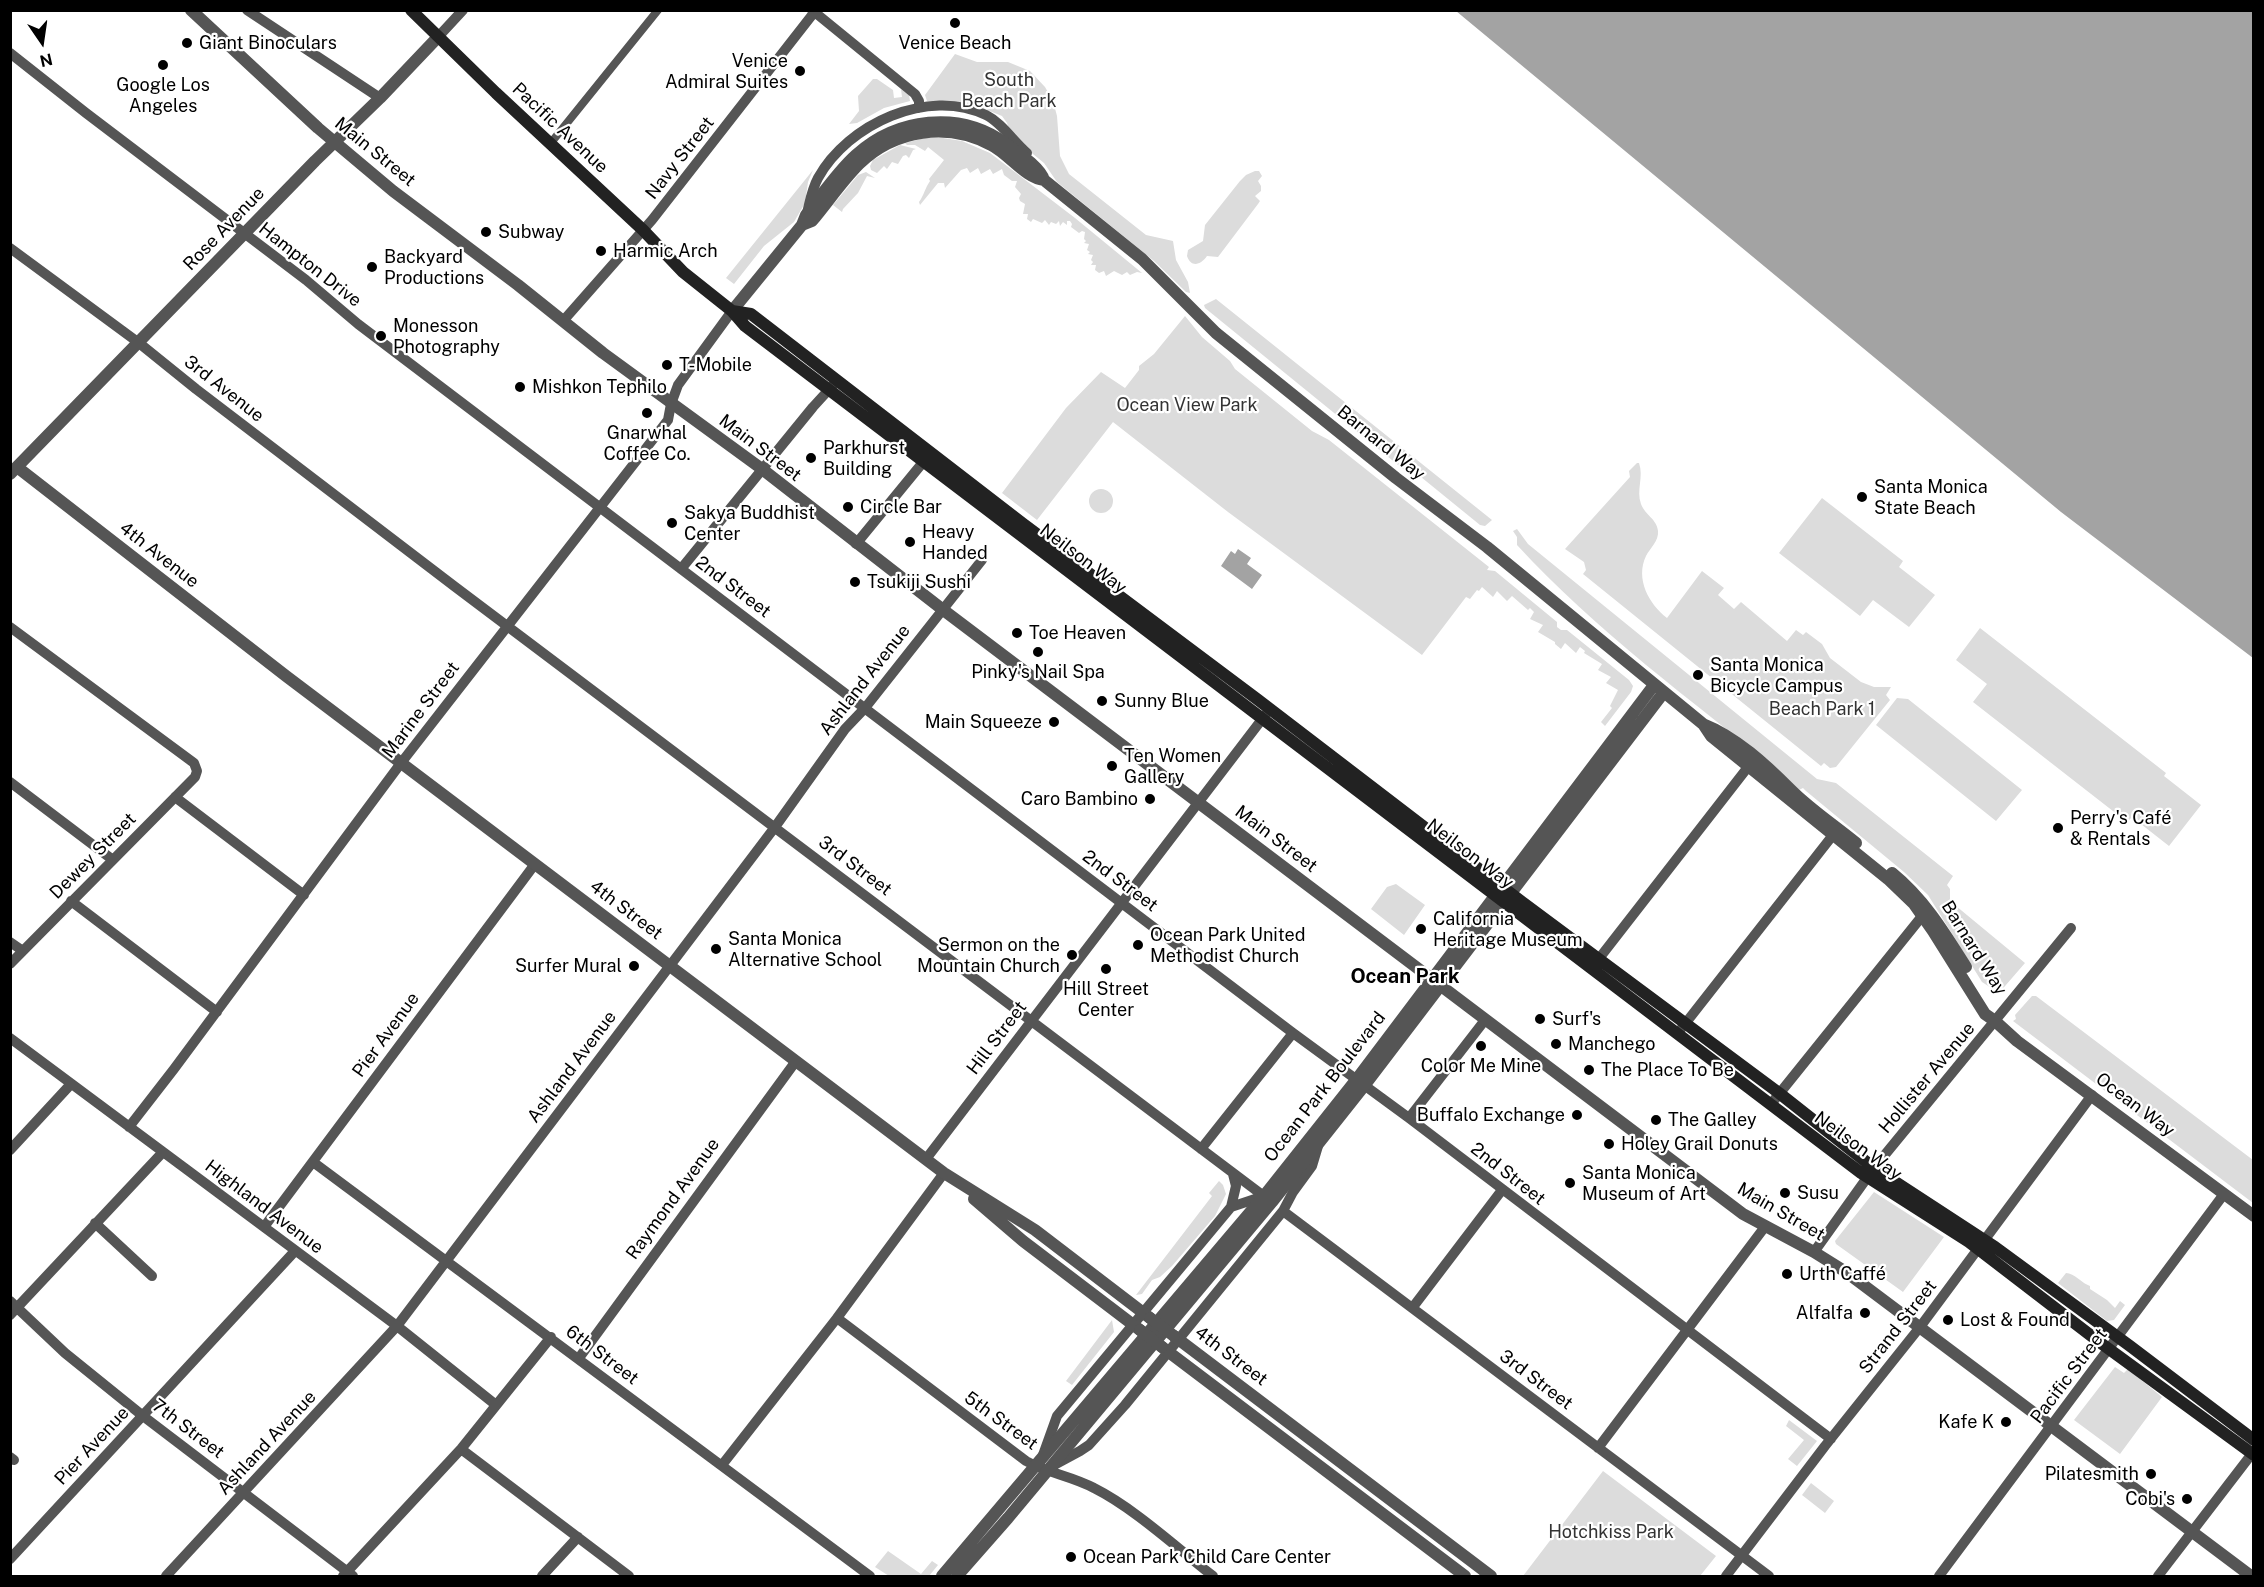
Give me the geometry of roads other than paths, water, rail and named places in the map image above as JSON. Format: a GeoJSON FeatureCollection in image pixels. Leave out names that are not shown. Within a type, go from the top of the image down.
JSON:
{"type":"FeatureCollection","features":[{"type":"Feature","properties":{"kind":"main road","name":"Pacific Avenue"},"geometry":{"type":"LineString","coordinates":[[411,10],[643,230],[683,272]]}},
{"type":"Feature","properties":{"kind":"main road","name":"Neilson Way"},"geometry":{"type":"LineString","coordinates":[[683,272],[732,311],[752,314],[833,385],[1595,963],[1681,1029],[1771,1104],[1871,1173],[1981,1244],[2253,1453]]}},
{"type":"Feature","properties":{"kind":"main road","name":"Neilson Way"},"geometry":{"type":"LineString","coordinates":[[1681,1029],[1779,1093],[1871,1173]]}},
{"type":"Feature","properties":{"kind":"main road","name":"Neilson Way"},"geometry":{"type":"LineString","coordinates":[[2113,1344],[2253,1440]]}},
{"type":"Feature","properties":{"kind":"street","name":"Main Street"},"geometry":{"type":"LineString","coordinates":[[191,10],[335,142],[393,191],[671,404],[762,469],[856,544],[1734,1207],[1764,1227],[1814,1252],[1846,1272],[2251,1576]]}},
{"type":"Feature","properties":{"kind":"street"},"geometry":{"type":"LineString","coordinates":[[248,10],[380,98]]}},
{"type":"Feature","properties":{"kind":"street","name":"Rose Avenue"},"geometry":{"type":"LineString","coordinates":[[13,468],[380,98],[463,10]]}},
{"type":"Feature","properties":{"kind":"street"},"geometry":{"type":"LineString","coordinates":[[550,144],[658,10]]}},
{"type":"Feature","properties":{"kind":"street"},"geometry":{"type":"LineString","coordinates":[[814,11],[915,94],[919,101],[919,108]]}},
{"type":"Feature","properties":{"kind":"street","name":"Navy Street"},"geometry":{"type":"LineString","coordinates":[[563,321],[643,230],[814,11]]}},
{"type":"Feature","properties":{"kind":"street","name":"Hampton Drive"},"geometry":{"type":"LineString","coordinates":[[10,53],[86,114],[306,280],[358,324],[534,456]]}},
{"type":"Feature","properties":{"kind":"street","name":"Barnard Way"},"geometry":{"type":"LineString","coordinates":[[804,220],[814,185],[819,176],[848,142],[876,122],[919,108],[955,108],[983,114],[1000,126],[1031,156],[1044,180]]}},
{"type":"Feature","properties":{"kind":"street","name":"Barnard Way"},"geometry":{"type":"LineString","coordinates":[[732,311],[856,154],[885,134],[909,125],[942,122],[979,129],[998,138],[1037,167]]}},
{"type":"Feature","properties":{"kind":"street","name":"Barnard Way"},"geometry":{"type":"LineString","coordinates":[[804,220],[812,220],[865,159],[888,143],[919,133],[944,131],[979,139],[1008,156],[1033,176],[1044,180],[1142,259],[1225,340],[1396,478],[1487,547],[1703,724],[1712,736],[1748,767],[1888,879],[1923,915],[1985,1014],[1995,1021]]}},
{"type":"Feature","properties":{"kind":"street","name":"3rd Avenue"},"geometry":{"type":"LineString","coordinates":[[10,248],[139,343],[417,557]]}},
{"type":"Feature","properties":{"kind":"street","name":"Marine Street"},"geometry":{"type":"LineString","coordinates":[[129,1127],[401,763],[668,420],[678,385],[732,311]]}},
{"type":"Feature","properties":{"kind":"street"},"geometry":{"type":"LineString","coordinates":[[681,569],[833,385]]}},
{"type":"Feature","properties":{"kind":"street","name":"2nd Street"},"geometry":{"type":"LineString","coordinates":[[534,456],[1120,903],[1409,1118],[1831,1439]]}},
{"type":"Feature","properties":{"kind":"street"},"geometry":{"type":"LineString","coordinates":[[856,544],[927,457]]}},
{"type":"Feature","properties":{"kind":"street","name":"4th Avenue"},"geometry":{"type":"LineString","coordinates":[[13,468],[286,676]]}},
{"type":"Feature","properties":{"kind":"street","name":"3rd Street"},"geometry":{"type":"LineString","coordinates":[[417,557],[1268,1199]]}},
{"type":"Feature","properties":{"kind":"street","name":"Ashland Avenue"},"geometry":{"type":"LineString","coordinates":[[166,1576],[397,1326],[775,826],[845,729],[865,708],[982,560]]}},
{"type":"Feature","properties":{"kind":"street","name":"Dewey Street"},"geometry":{"type":"LineString","coordinates":[[10,627],[194,763],[197,771],[175,797],[10,964]]}},
{"type":"Feature","properties":{"kind":"street","name":"4th Street"},"geometry":{"type":"LineString","coordinates":[[286,676],[926,1159],[1023,1241],[1465,1576]]}},
{"type":"Feature","properties":{"kind":"street","name":"Ocean Park Boulevard"},"geometry":{"type":"LineString","coordinates":[[944,1576],[1044,1465],[1268,1199],[1360,1083],[1659,689]]}},
{"type":"Feature","properties":{"kind":"street","name":"Hill Street"},"geometry":{"type":"LineString","coordinates":[[926,1159],[1266,713]]}},
{"type":"Feature","properties":{"kind":"street","name":"Barnard Way"},"geometry":{"type":"LineString","coordinates":[[1703,724],[1720,730],[1906,885],[1937,921],[1990,1007],[1995,1021]]}},
{"type":"Feature","properties":{"kind":"street"},"geometry":{"type":"LineString","coordinates":[[1595,963],[1748,767]]}},
{"type":"Feature","properties":{"kind":"street"},"geometry":{"type":"LineString","coordinates":[[10,782],[113,860]]}},
{"type":"Feature","properties":{"kind":"street"},"geometry":{"type":"LineString","coordinates":[[175,797],[304,895]]}},
{"type":"Feature","properties":{"kind":"street"},"geometry":{"type":"LineString","coordinates":[[1681,1029],[1833,835]]}},
{"type":"Feature","properties":{"kind":"street","name":"Pier Avenue"},"geometry":{"type":"LineString","coordinates":[[264,1227],[535,864]]}},
{"type":"Feature","properties":{"kind":"street"},"geometry":{"type":"LineString","coordinates":[[71,901],[217,1012]]}},
{"type":"Feature","properties":{"kind":"street"},"geometry":{"type":"LineString","coordinates":[[1771,1104],[1923,915]]}},
{"type":"Feature","properties":{"kind":"street","name":"Hollister Avenue"},"geometry":{"type":"LineString","coordinates":[[1814,1252],[1871,1173],[2071,928]]}},
{"type":"Feature","properties":{"kind":"street"},"geometry":{"type":"LineString","coordinates":[[10,942],[23,951]]}},
{"type":"Feature","properties":{"kind":"street"},"geometry":{"type":"LineString","coordinates":[[1409,1118],[1485,1020]]}},
{"type":"Feature","properties":{"kind":"street","name":"Ocean Way"},"geometry":{"type":"LineString","coordinates":[[1995,1021],[2017,1041],[2253,1216]]}},
{"type":"Feature","properties":{"kind":"street"},"geometry":{"type":"LineString","coordinates":[[1202,1149],[1293,1033]]}},
{"type":"Feature","properties":{"kind":"street","name":"Highland Avenue"},"geometry":{"type":"LineString","coordinates":[[10,1038],[397,1326],[496,1405]]}},
{"type":"Feature","properties":{"kind":"street","name":"Raymond Avenue"},"geometry":{"type":"LineString","coordinates":[[579,1358],[796,1061]]}},
{"type":"Feature","properties":{"kind":"street","name":"Ocean Park Boulevard"},"geometry":{"type":"LineString","coordinates":[[1268,1199],[1320,1143],[1360,1083]]}},
{"type":"Feature","properties":{"kind":"street"},"geometry":{"type":"LineString","coordinates":[[10,1150],[70,1084]]}},
{"type":"Feature","properties":{"kind":"street","name":"Strand Street"},"geometry":{"type":"LineString","coordinates":[[1726,1576],[1920,1327],[2092,1095]]}},
{"type":"Feature","properties":{"kind":"street","name":"Ocean Park Boulevard"},"geometry":{"type":"LineString","coordinates":[[1044,1465],[1080,1451],[1125,1405],[1166,1350],[1283,1211],[1293,1192],[1312,1166],[1320,1143]]}},
{"type":"Feature","properties":{"kind":"street"},"geometry":{"type":"LineString","coordinates":[[13,1308],[163,1152]]}},
{"type":"Feature","properties":{"kind":"street","name":"6th Street"},"geometry":{"type":"LineString","coordinates":[[313,1162],[870,1576]]}},
{"type":"Feature","properties":{"kind":"street"},"geometry":{"type":"LineString","coordinates":[[722,1465],[837,1318],[944,1173]]}},
{"type":"Feature","properties":{"kind":"street","name":"4th Street"},"geometry":{"type":"LineString","coordinates":[[944,1173],[1035,1230],[1491,1576]]}},
{"type":"Feature","properties":{"kind":"street"},"geometry":{"type":"LineString","coordinates":[[1233,1173],[1236,1186],[1231,1207],[1268,1199]]}},
{"type":"Feature","properties":{"kind":"street"},"geometry":{"type":"LineString","coordinates":[[1413,1307],[1502,1190]]}},
{"type":"Feature","properties":{"kind":"street","name":"Pacific Street"},"geometry":{"type":"LineString","coordinates":[[1939,1576],[2224,1194]]}},
{"type":"Feature","properties":{"kind":"street","name":"Ocean Park Boulevard"},"geometry":{"type":"LineString","coordinates":[[957,1576],[1044,1465],[1057,1416],[1137,1328],[1231,1207]]}},
{"type":"Feature","properties":{"kind":"street","name":"3rd Street"},"geometry":{"type":"LineString","coordinates":[[1283,1211],[1768,1576]]}},
{"type":"Feature","properties":{"kind":"street"},"geometry":{"type":"LineString","coordinates":[[95,1223],[152,1276]]}},
{"type":"Feature","properties":{"kind":"street"},"geometry":{"type":"LineString","coordinates":[[1598,1448],[1764,1227]]}},
{"type":"Feature","properties":{"kind":"street","name":"Pier Avenue"},"geometry":{"type":"LineString","coordinates":[[10,1559],[295,1251]]}},
{"type":"Feature","properties":{"kind":"street","name":"7th Street"},"geometry":{"type":"LineString","coordinates":[[13,1308],[143,1416],[244,1492],[347,1575]]}},
{"type":"Feature","properties":{"kind":"street","name":"5th Street"},"geometry":{"type":"LineString","coordinates":[[837,1318],[1044,1465],[1094,1488],[1119,1503],[1213,1576]]}},
{"type":"Feature","properties":{"kind":"street"},"geometry":{"type":"LineString","coordinates":[[347,1575],[461,1449],[551,1337]]}},
{"type":"Feature","properties":{"kind":"street"},"geometry":{"type":"LineString","coordinates":[[461,1449],[629,1576]]}},
{"type":"Feature","properties":{"kind":"street"},"geometry":{"type":"LineString","coordinates":[[2158,1576],[2253,1453]]}},
{"type":"Feature","properties":{"kind":"street"},"geometry":{"type":"LineString","coordinates":[[542,1576],[578,1537]]}},
{"type":"Feature","properties":{"kind":"place","name":"Venice Beach"},"geometry":{"type":"Point","coordinates":[955,23]}},
{"type":"Feature","properties":{"kind":"place","name":"Giant Binoculars"},"geometry":{"type":"Point","coordinates":[187,43]}},
{"type":"Feature","properties":{"kind":"place","name":"Google Los Angeles"},"geometry":{"type":"Point","coordinates":[163,65]}},
{"type":"Feature","properties":{"kind":"place","name":"Venice Admiral Suites"},"geometry":{"type":"Point","coordinates":[800,71]}},
{"type":"Feature","properties":{"kind":"place","name":"Subway"},"geometry":{"type":"Point","coordinates":[486,232]}},
{"type":"Feature","properties":{"kind":"place","name":"Harmic Arch"},"geometry":{"type":"Point","coordinates":[601,251]}},
{"type":"Feature","properties":{"kind":"place","name":"Backyard Productions"},"geometry":{"type":"Point","coordinates":[372,267]}},
{"type":"Feature","properties":{"kind":"place","name":"Monesson Photography"},"geometry":{"type":"Point","coordinates":[381,336]}},
{"type":"Feature","properties":{"kind":"place","name":"T-Mobile"},"geometry":{"type":"Point","coordinates":[667,365]}},
{"type":"Feature","properties":{"kind":"place","name":"Mishkon Tephilo"},"geometry":{"type":"Point","coordinates":[520,387]}},
{"type":"Feature","properties":{"kind":"place","name":"Gnarwhal Coffee Co."},"geometry":{"type":"Point","coordinates":[647,413]}},
{"type":"Feature","properties":{"kind":"place","name":"Parkhurst Building"},"geometry":{"type":"Point","coordinates":[811,458]}},
{"type":"Feature","properties":{"kind":"place","name":"Santa Monica State Beach"},"geometry":{"type":"Point","coordinates":[1862,497]}},
{"type":"Feature","properties":{"kind":"place","name":"Circle Bar"},"geometry":{"type":"Point","coordinates":[848,507]}},
{"type":"Feature","properties":{"kind":"place","name":"Sakya Buddhist Center"},"geometry":{"type":"Point","coordinates":[672,523]}},
{"type":"Feature","properties":{"kind":"place","name":"Heavy Handed"},"geometry":{"type":"Point","coordinates":[910,542]}},
{"type":"Feature","properties":{"kind":"place","name":"Tsukiji Sushi"},"geometry":{"type":"Point","coordinates":[855,582]}},
{"type":"Feature","properties":{"kind":"place","name":"Toe Heaven"},"geometry":{"type":"Point","coordinates":[1017,633]}},
{"type":"Feature","properties":{"kind":"place","name":"Pinky's Nail Spa"},"geometry":{"type":"Point","coordinates":[1038,652]}},
{"type":"Feature","properties":{"kind":"place","name":"Santa Monica Bicycle Campus"},"geometry":{"type":"Point","coordinates":[1698,675]}},
{"type":"Feature","properties":{"kind":"place","name":"Sunny Blue"},"geometry":{"type":"Point","coordinates":[1102,701]}},
{"type":"Feature","properties":{"kind":"place","name":"Main Squeeze"},"geometry":{"type":"Point","coordinates":[1054,722]}},
{"type":"Feature","properties":{"kind":"place","name":"Ten Women Gallery"},"geometry":{"type":"Point","coordinates":[1112,766]}},
{"type":"Feature","properties":{"kind":"place","name":"Caro Bambino"},"geometry":{"type":"Point","coordinates":[1150,799]}},
{"type":"Feature","properties":{"kind":"place","name":"Perry's Café & Rentals"},"geometry":{"type":"Point","coordinates":[2058,828]}},
{"type":"Feature","properties":{"kind":"place","name":"California Heritage Museum"},"geometry":{"type":"Point","coordinates":[1421,929]}},
{"type":"Feature","properties":{"kind":"place","name":"Ocean Park United Methodist Church"},"geometry":{"type":"Point","coordinates":[1138,945]}},
{"type":"Feature","properties":{"kind":"place","name":"Santa Monica Alternative School"},"geometry":{"type":"Point","coordinates":[716,949]}},
{"type":"Feature","properties":{"kind":"place","name":"Sermon on the Mountain Church"},"geometry":{"type":"Point","coordinates":[1072,955]}},
{"type":"Feature","properties":{"kind":"place","name":"Surfer Mural"},"geometry":{"type":"Point","coordinates":[634,966]}},
{"type":"Feature","properties":{"kind":"place","name":"Hill Street Center"},"geometry":{"type":"Point","coordinates":[1106,969]}},
{"type":"Feature","properties":{"kind":"place","name":"Surf's"},"geometry":{"type":"Point","coordinates":[1540,1019]}},
{"type":"Feature","properties":{"kind":"place","name":"Manchego"},"geometry":{"type":"Point","coordinates":[1556,1044]}},
{"type":"Feature","properties":{"kind":"place","name":"Color Me Mine"},"geometry":{"type":"Point","coordinates":[1481,1046]}},
{"type":"Feature","properties":{"kind":"place","name":"The Place To Be"},"geometry":{"type":"Point","coordinates":[1589,1070]}},
{"type":"Feature","properties":{"kind":"place","name":"Buffalo Exchange"},"geometry":{"type":"Point","coordinates":[1577,1115]}},
{"type":"Feature","properties":{"kind":"place","name":"The Galley"},"geometry":{"type":"Point","coordinates":[1656,1120]}},
{"type":"Feature","properties":{"kind":"place","name":"Holey Grail Donuts"},"geometry":{"type":"Point","coordinates":[1609,1144]}},
{"type":"Feature","properties":{"kind":"place","name":"Santa Monica Museum of Art"},"geometry":{"type":"Point","coordinates":[1570,1183]}},
{"type":"Feature","properties":{"kind":"place","name":"Susu"},"geometry":{"type":"Point","coordinates":[1785,1193]}},
{"type":"Feature","properties":{"kind":"place","name":"Urth Caffé"},"geometry":{"type":"Point","coordinates":[1787,1274]}},
{"type":"Feature","properties":{"kind":"place","name":"Alfalfa"},"geometry":{"type":"Point","coordinates":[1865,1313]}},
{"type":"Feature","properties":{"kind":"place","name":"Lost & Found"},"geometry":{"type":"Point","coordinates":[1948,1320]}},
{"type":"Feature","properties":{"kind":"place","name":"Kafe K"},"geometry":{"type":"Point","coordinates":[2006,1422]}},
{"type":"Feature","properties":{"kind":"place","name":"Pilatesmith"},"geometry":{"type":"Point","coordinates":[2151,1474]}},
{"type":"Feature","properties":{"kind":"place","name":"Cobi's"},"geometry":{"type":"Point","coordinates":[2187,1499]}},
{"type":"Feature","properties":{"kind":"place","name":"Ocean Park Child Care Center"},"geometry":{"type":"Point","coordinates":[1071,1557]}},
{"type":"Feature","properties":{"kind":"district","name":"Ocean Park"},"geometry":{"type":"Point","coordinates":[1405,977]}},
{"type":"Feature","properties":{"kind":"park label","name":"South Beach Park"},"geometry":{"type":"Point","coordinates":[1009,90]}},
{"type":"Feature","properties":{"kind":"park label","name":"Ocean View Park"},"geometry":{"type":"Point","coordinates":[1187,405]}},
{"type":"Feature","properties":{"kind":"park label","name":"Beach Park 1"},"geometry":{"type":"Point","coordinates":[1822,709]}},
{"type":"Feature","properties":{"kind":"park label","name":"Hotchkiss Park"},"geometry":{"type":"Point","coordinates":[1611,1532]}}]}
